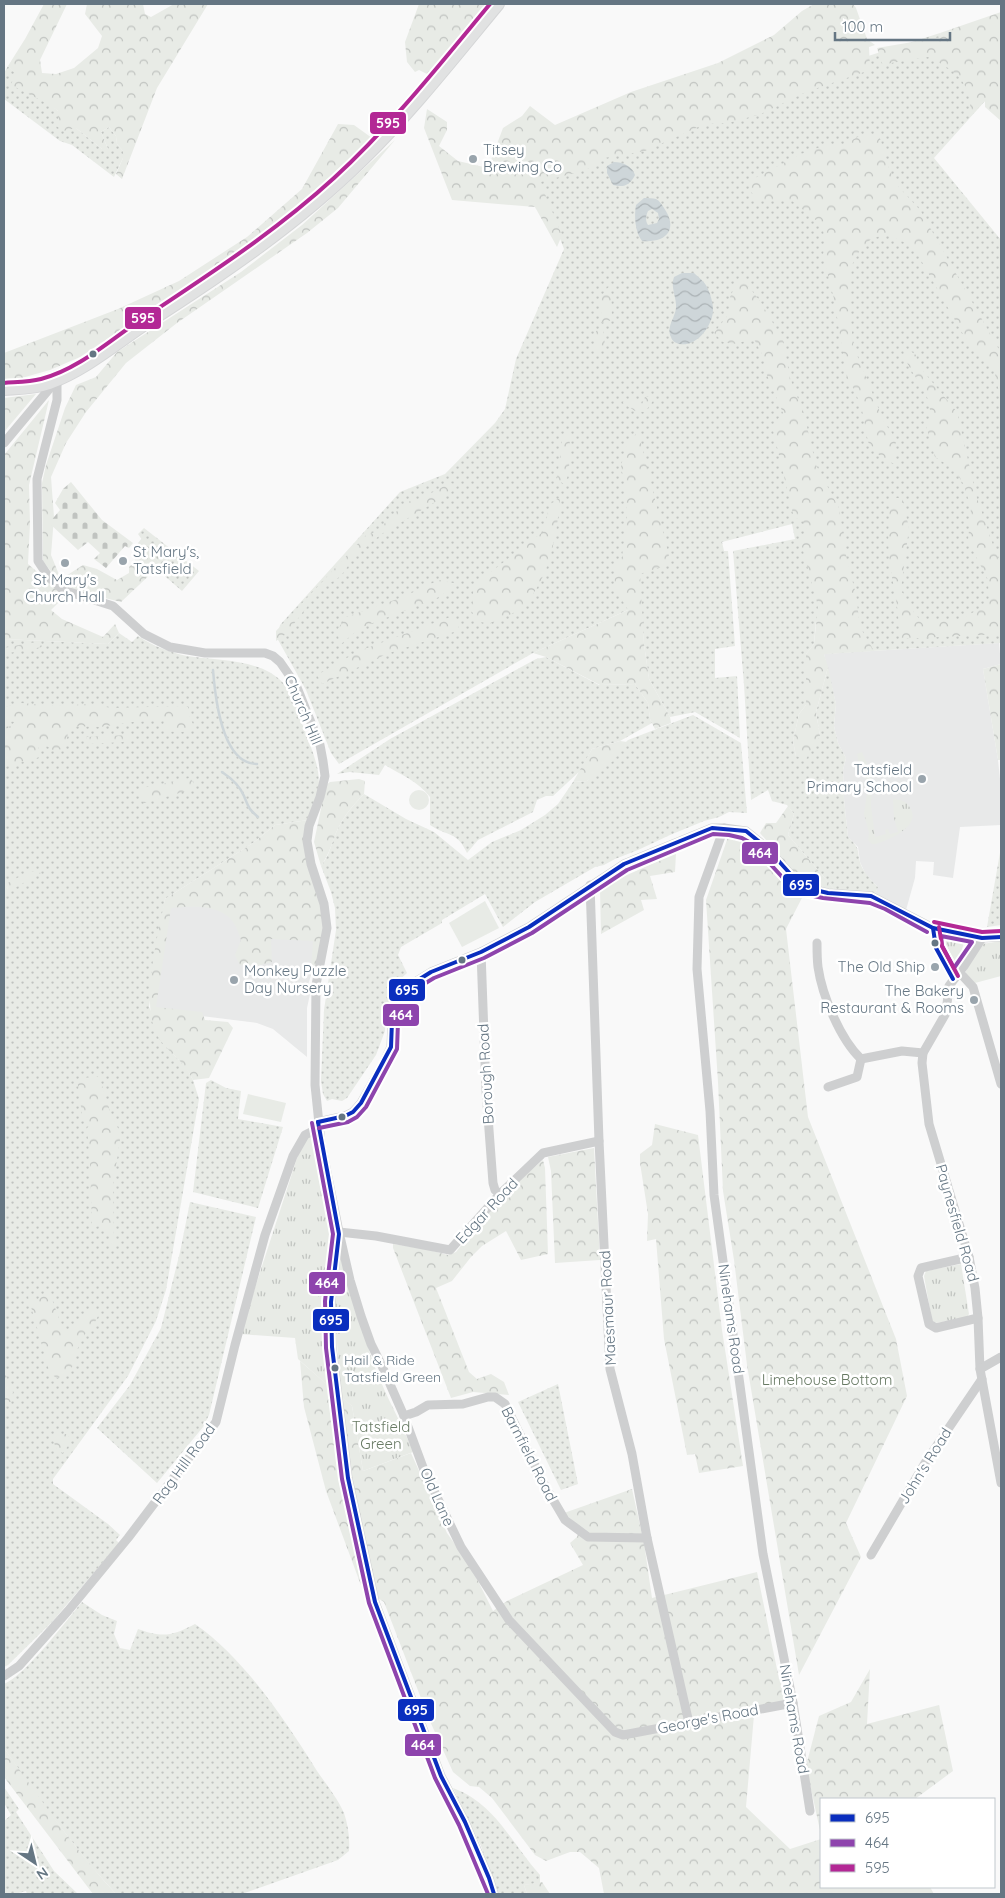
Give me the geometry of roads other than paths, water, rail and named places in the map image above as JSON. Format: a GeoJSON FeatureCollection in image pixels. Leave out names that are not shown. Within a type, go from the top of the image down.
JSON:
{"type":"FeatureCollection","features":[{"type":"Feature","properties":{"kind":"main road"},"geometry":{"type":"LineString","coordinates":[[4,389],[39,386],[57,380],[84,365],[205,286],[314,203],[382,140],[433,83],[498,4]]}},
{"type":"Feature","properties":{"kind":"street"},"geometry":{"type":"LineString","coordinates":[[4,443],[57,380]]}},
{"type":"Feature","properties":{"kind":"street","name":"Church Hill"},"geometry":{"type":"LineString","coordinates":[[57,380],[57,400],[37,479],[38,561],[48,576],[63,590],[113,606],[144,634],[170,646],[205,653],[265,653],[273,656],[286,669],[296,685],[320,745],[325,776],[320,798],[309,826],[307,841],[311,864],[324,904],[327,928],[317,975],[315,996],[315,1084],[319,1125]]}},
{"type":"Feature","properties":{"kind":"street"},"geometry":{"type":"LineString","coordinates":[[319,1125],[354,1112],[361,1103],[391,1047],[392,1021],[403,993],[409,987],[431,972],[480,952],[529,927],[624,864],[712,828],[746,831],[754,836],[802,887],[828,893],[871,896],[933,928],[982,938],[1001,937]]}},
{"type":"Feature","properties":{"kind":"street","name":"Ninehams Road"},"geometry":{"type":"LineString","coordinates":[[724,828],[699,898],[697,969],[710,1111],[714,1195],[763,1554],[793,1703],[810,1811]]}},
{"type":"Feature","properties":{"kind":"street","name":"Maesmaur Road"},"geometry":{"type":"LineString","coordinates":[[590,885],[599,1141],[610,1369],[632,1454],[647,1538],[689,1723]]}},
{"type":"Feature","properties":{"kind":"street"},"geometry":{"type":"LineString","coordinates":[[861,1059],[902,1050],[923,1053],[946,1013],[949,986],[960,973],[982,938]]}},
{"type":"Feature","properties":{"kind":"street"},"geometry":{"type":"LineString","coordinates":[[817,943],[818,966],[822,987],[846,1042],[861,1059]]}},
{"type":"Feature","properties":{"kind":"street","name":"Borough Road"},"geometry":{"type":"LineString","coordinates":[[480,952],[489,1135],[493,1183],[495,1190],[500,1194]]}},
{"type":"Feature","properties":{"kind":"street"},"geometry":{"type":"LineString","coordinates":[[960,973],[973,987],[1001,1084]]}},
{"type":"Feature","properties":{"kind":"street","name":"Paynesfield Road"},"geometry":{"type":"LineString","coordinates":[[923,1053],[922,1063],[929,1124],[969,1257],[975,1288],[980,1369],[1001,1483]]}},
{"type":"Feature","properties":{"kind":"street"},"geometry":{"type":"LineString","coordinates":[[828,1086],[857,1077],[861,1059]]}},
{"type":"Feature","properties":{"kind":"street","name":"Old Lane"},"geometry":{"type":"LineString","coordinates":[[319,1125],[339,1233],[350,1280],[371,1344],[404,1416],[424,1470],[451,1529],[509,1620],[608,1725],[615,1732],[623,1735]]}},
{"type":"Feature","properties":{"kind":"street","name":"Rag Hill Road"},"geometry":{"type":"LineString","coordinates":[[4,1676],[19,1666],[74,1603],[128,1538],[216,1422],[234,1345],[265,1235],[293,1156],[305,1135],[319,1125]]}},
{"type":"Feature","properties":{"kind":"street","name":"Edgar Road"},"geometry":{"type":"LineString","coordinates":[[339,1233],[368,1235],[450,1250],[500,1194],[544,1153],[599,1141]]}},
{"type":"Feature","properties":{"kind":"street"},"geometry":{"type":"LineString","coordinates":[[339,1233],[331,1302],[332,1347],[348,1478],[375,1602],[441,1776],[465,1822],[494,1894]]}},
{"type":"Feature","properties":{"kind":"street"},"geometry":{"type":"LineString","coordinates":[[969,1257],[921,1268],[918,1276],[929,1324],[936,1328],[978,1318]]}},
{"type":"Feature","properties":{"kind":"street"},"geometry":{"type":"LineString","coordinates":[[980,1369],[1001,1357]]}},
{"type":"Feature","properties":{"kind":"street","name":"John's Road"},"geometry":{"type":"LineString","coordinates":[[871,1555],[925,1464],[982,1379]]}},
{"type":"Feature","properties":{"kind":"street","name":"Barnfield Road"},"geometry":{"type":"LineString","coordinates":[[404,1416],[428,1405],[463,1404],[488,1396],[495,1397],[505,1404],[545,1486],[565,1520],[588,1537],[647,1538]]}},
{"type":"Feature","properties":{"kind":"street","name":"George's Road"},"geometry":{"type":"LineString","coordinates":[[623,1735],[793,1703]]}},
{"type":"Feature","properties":{"kind":"water"},"geometry":{"type":"Polygon","coordinates":[[[614,162],[627,165],[634,172],[635,175],[626,185],[613,185],[607,173],[607,166],[614,162]]]}},
{"type":"Feature","properties":{"kind":"water"},"geometry":{"type":"Polygon","coordinates":[[[644,198],[659,201],[670,223],[668,233],[658,240],[642,241],[636,224],[636,205],[644,198]],[[652,209],[648,211],[646,221],[648,225],[657,223],[659,219],[658,213],[652,209]]]}},
{"type":"Feature","properties":{"kind":"water"},"geometry":{"type":"Polygon","coordinates":[[[682,273],[694,273],[704,283],[710,294],[713,310],[710,322],[700,337],[690,343],[679,344],[673,341],[670,326],[676,308],[673,281],[674,277],[682,273]]]}},
{"type":"Feature","properties":{"kind":"waterway"},"geometry":{"type":"LineString","coordinates":[[213,670],[218,711],[228,741],[235,753],[245,761],[257,764]]}},
{"type":"Feature","properties":{"kind":"waterway"},"geometry":{"type":"LineString","coordinates":[[222,772],[238,786],[249,808],[258,817]]}},
{"type":"Feature","properties":{"kind":"place","name":"Titsey Brewing Co"},"geometry":{"type":"Point","coordinates":[473,159]}},
{"type":"Feature","properties":{"kind":"place","name":"St Mary's, Tatsfield"},"geometry":{"type":"Point","coordinates":[123,561]}},
{"type":"Feature","properties":{"kind":"place","name":"St Mary's Church Hall"},"geometry":{"type":"Point","coordinates":[65,563]}},
{"type":"Feature","properties":{"kind":"place","name":"Tatsfield Primary School"},"geometry":{"type":"Point","coordinates":[922,779]}},
{"type":"Feature","properties":{"kind":"place","name":"The Old Ship"},"geometry":{"type":"Point","coordinates":[935,967]}},
{"type":"Feature","properties":{"kind":"place","name":"Monkey Puzzle Day Nursery"},"geometry":{"type":"Point","coordinates":[234,980]}},
{"type":"Feature","properties":{"kind":"place","name":"The Bakery Restaurant & Rooms"},"geometry":{"type":"Point","coordinates":[974,1000]}},
{"type":"Feature","properties":{"kind":"place","name":"Hail & Ride Tatsfield Green"},"geometry":{"type":"Point","coordinates":[335,1368]}},
{"type":"Feature","properties":{"kind":"park label","name":"Limehouse Bottom"},"geometry":{"type":"Point","coordinates":[827,1380]}},
{"type":"Feature","properties":{"kind":"park label","name":"Tatsfield Green"},"geometry":{"type":"Point","coordinates":[381,1436]}}]}
